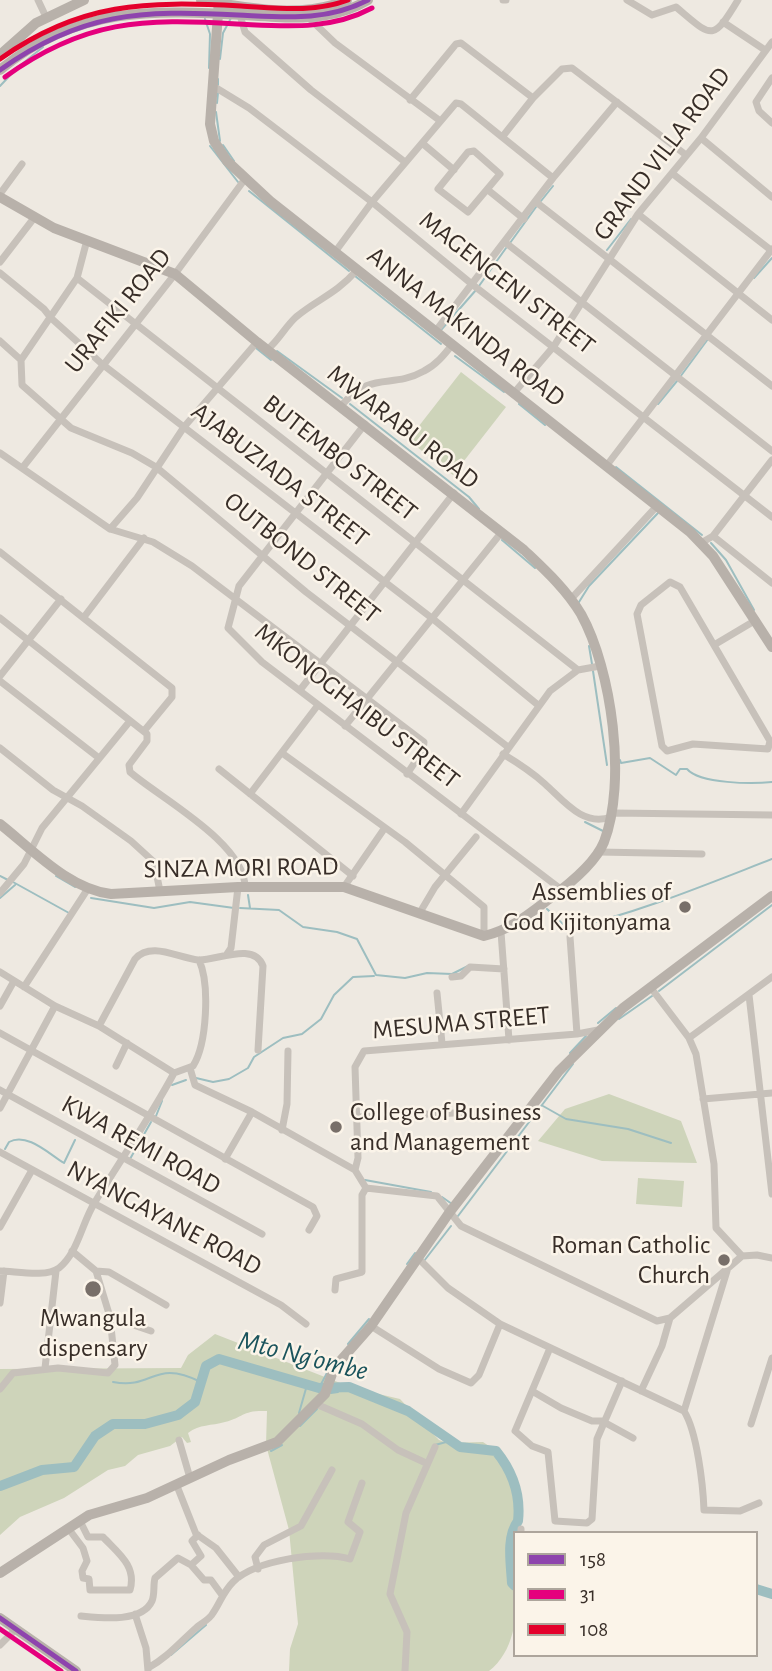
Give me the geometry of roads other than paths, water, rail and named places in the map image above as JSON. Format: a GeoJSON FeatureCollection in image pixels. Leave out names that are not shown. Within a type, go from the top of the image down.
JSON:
{"type":"FeatureCollection","features":[{"type":"Feature","properties":{"kind":"street"},"geometry":{"type":"LineString","coordinates":[[38,0],[46,16]]}},
{"type":"Feature","properties":{"kind":"street"},"geometry":{"type":"LineString","coordinates":[[0,55],[20,35],[46,16],[84,0]]}},
{"type":"Feature","properties":{"kind":"street"},"geometry":{"type":"LineString","coordinates":[[230,0],[240,12],[245,32],[311,90],[405,162]]}},
{"type":"Feature","properties":{"kind":"street"},"geometry":{"type":"LineString","coordinates":[[201,5],[217,28],[240,12],[308,9],[346,0]]}},
{"type":"Feature","properties":{"kind":"street"},"geometry":{"type":"LineString","coordinates":[[0,70],[41,31],[85,9],[136,2],[218,5],[240,12],[309,18],[345,11],[368,0]]}},
{"type":"Feature","properties":{"kind":"street"},"geometry":{"type":"LineString","coordinates":[[627,0],[652,15],[677,6],[708,32],[719,29],[738,0]]}},
{"type":"Feature","properties":{"kind":"street","name":"ANNA MAKINDA ROAD"},"geometry":{"type":"LineString","coordinates":[[218,5],[209,109],[214,141],[227,161],[244,179],[513,394],[607,465],[701,543],[757,620],[772,648]]}},
{"type":"Feature","properties":{"kind":"street"},"geometry":{"type":"LineString","coordinates":[[309,18],[335,43],[439,120]]}},
{"type":"Feature","properties":{"kind":"street"},"geometry":{"type":"LineString","coordinates":[[723,22],[765,50]]}},
{"type":"Feature","properties":{"kind":"street","name":"GRAND VILLA ROAD"},"geometry":{"type":"LineString","coordinates":[[513,394],[554,346],[638,214],[673,174],[772,42]]}},
{"type":"Feature","properties":{"kind":"street"},"geometry":{"type":"LineString","coordinates":[[410,100],[456,44],[461,43],[533,98]]}},
{"type":"Feature","properties":{"kind":"street"},"geometry":{"type":"LineString","coordinates":[[502,136],[533,98],[567,67],[686,156]]}},
{"type":"Feature","properties":{"kind":"street"},"geometry":{"type":"LineString","coordinates":[[772,78],[756,102],[758,111],[772,123]]}},
{"type":"Feature","properties":{"kind":"street","name":"MAGENGENI STREET"},"geometry":{"type":"LineString","coordinates":[[213,86],[249,108],[372,202],[473,285],[772,517]]}},
{"type":"Feature","properties":{"kind":"street"},"geometry":{"type":"LineString","coordinates":[[435,332],[506,243],[553,178],[617,102]]}},
{"type":"Feature","properties":{"kind":"street"},"geometry":{"type":"LineString","coordinates":[[335,252],[372,202],[454,104],[460,103],[553,178]]}},
{"type":"Feature","properties":{"kind":"street"},"geometry":{"type":"LineString","coordinates":[[701,138],[772,197]]}},
{"type":"Feature","properties":{"kind":"street"},"geometry":{"type":"LineString","coordinates":[[422,142],[454,170]]}},
{"type":"Feature","properties":{"kind":"street"},"geometry":{"type":"LineString","coordinates":[[474,151],[500,172],[488,191],[472,211],[466,211],[438,189],[468,152],[474,151]]}},
{"type":"Feature","properties":{"kind":"street"},"geometry":{"type":"LineString","coordinates":[[0,195],[22,164]]}},
{"type":"Feature","properties":{"kind":"street"},"geometry":{"type":"LineString","coordinates":[[607,465],[771,250],[673,174]]}},
{"type":"Feature","properties":{"kind":"street","name":"URAFIKI ROAD"},"geometry":{"type":"LineString","coordinates":[[23,467],[102,363],[176,274],[244,179]]}},
{"type":"Feature","properties":{"kind":"street"},"geometry":{"type":"LineString","coordinates":[[488,191],[524,219]]}},
{"type":"Feature","properties":{"kind":"street","name":"MWARABU ROAD"},"geometry":{"type":"LineString","coordinates":[[0,195],[34,218],[176,274],[267,350],[366,424],[524,550],[571,599],[589,629],[610,710],[617,778],[612,815]]}},
{"type":"Feature","properties":{"kind":"street"},"geometry":{"type":"LineString","coordinates":[[536,202],[772,386]]}},
{"type":"Feature","properties":{"kind":"street"},"geometry":{"type":"LineString","coordinates":[[638,214],[772,320]]}},
{"type":"Feature","properties":{"kind":"street"},"geometry":{"type":"LineString","coordinates":[[0,262],[34,218]]}},
{"type":"Feature","properties":{"kind":"street"},"geometry":{"type":"LineString","coordinates":[[0,341],[21,360],[77,278],[87,240]]}},
{"type":"Feature","properties":{"kind":"street"},"geometry":{"type":"LineString","coordinates":[[506,243],[772,451]]}},
{"type":"Feature","properties":{"kind":"street"},"geometry":{"type":"LineString","coordinates":[[267,350],[281,339],[293,319],[340,290],[357,270]]}},
{"type":"Feature","properties":{"kind":"street","name":"AJABUZIADA STREET"},"geometry":{"type":"LineString","coordinates":[[0,273],[44,309],[102,363],[433,619],[538,705]]}},
{"type":"Feature","properties":{"kind":"street","name":"BUTEMBO STREET"},"geometry":{"type":"LineString","coordinates":[[77,278],[578,670]]}},
{"type":"Feature","properties":{"kind":"street"},"geometry":{"type":"LineString","coordinates":[[110,529],[129,509],[184,427],[257,342]]}},
{"type":"Feature","properties":{"kind":"street"},"geometry":{"type":"LineString","coordinates":[[341,406],[353,391],[367,383],[425,371],[452,345]]}},
{"type":"Feature","properties":{"kind":"street","name":"OUTBOND STREET"},"geometry":{"type":"LineString","coordinates":[[21,360],[22,385],[59,419],[71,428],[132,453],[156,467],[306,592],[397,660],[575,812],[601,821],[612,815],[772,815]]}},
{"type":"Feature","properties":{"kind":"street","name":"MKONOGHAIBU STREET"},"geometry":{"type":"LineString","coordinates":[[366,424],[239,586],[228,623],[229,631],[262,662],[562,890]]}},
{"type":"Feature","properties":{"kind":"street"},"geometry":{"type":"LineString","coordinates":[[2,458],[23,467],[110,529],[144,538],[192,566],[319,665],[424,742],[423,750],[407,774]]}},
{"type":"Feature","properties":{"kind":"street"},"geometry":{"type":"LineString","coordinates":[[701,543],[713,536],[772,460]]}},
{"type":"Feature","properties":{"kind":"street"},"geometry":{"type":"LineString","coordinates":[[300,690],[454,493]]}},
{"type":"Feature","properties":{"kind":"street"},"geometry":{"type":"LineString","coordinates":[[571,599],[657,506]]}},
{"type":"Feature","properties":{"kind":"street"},"geometry":{"type":"LineString","coordinates":[[345,726],[501,533]]}},
{"type":"Feature","properties":{"kind":"street"},"geometry":{"type":"LineString","coordinates":[[713,536],[772,583]]}},
{"type":"Feature","properties":{"kind":"street"},"geometry":{"type":"LineString","coordinates":[[84,617],[144,538]]}},
{"type":"Feature","properties":{"kind":"street"},"geometry":{"type":"LineString","coordinates":[[0,552],[174,690],[144,731]]}},
{"type":"Feature","properties":{"kind":"street"},"geometry":{"type":"LineString","coordinates":[[670,582],[676,583],[714,645],[770,741],[768,749],[693,744],[667,751],[662,746],[637,614],[639,607],[670,582]]}},
{"type":"Feature","properties":{"kind":"street"},"geometry":{"type":"LineString","coordinates":[[61,599],[0,679],[99,758]]}},
{"type":"Feature","properties":{"kind":"street"},"geometry":{"type":"LineString","coordinates":[[0,618],[144,731],[148,740],[130,763],[130,772],[223,845],[244,874],[231,948],[227,954]]}},
{"type":"Feature","properties":{"kind":"street"},"geometry":{"type":"LineString","coordinates":[[714,645],[757,620]]}},
{"type":"Feature","properties":{"kind":"street"},"geometry":{"type":"LineString","coordinates":[[461,814],[538,705],[561,680],[578,670],[600,666]]}},
{"type":"Feature","properties":{"kind":"street"},"geometry":{"type":"LineString","coordinates":[[250,794],[318,705]]}},
{"type":"Feature","properties":{"kind":"street"},"geometry":{"type":"LineString","coordinates":[[0,893],[24,864],[41,828],[130,721]]}},
{"type":"Feature","properties":{"kind":"street"},"geometry":{"type":"LineString","coordinates":[[0,748],[131,841],[154,862],[160,891]]}},
{"type":"Feature","properties":{"kind":"street"},"geometry":{"type":"LineString","coordinates":[[282,753],[445,873],[484,907],[484,936],[501,932],[562,890],[599,852],[612,815]]}},
{"type":"Feature","properties":{"kind":"street"},"geometry":{"type":"LineString","coordinates":[[219,769],[353,876]]}},
{"type":"Feature","properties":{"kind":"street"},"geometry":{"type":"LineString","coordinates":[[0,824],[87,890],[24,987]]}},
{"type":"Feature","properties":{"kind":"street"},"geometry":{"type":"LineString","coordinates":[[345,887],[384,829]]}},
{"type":"Feature","properties":{"kind":"street"},"geometry":{"type":"LineString","coordinates":[[419,914],[445,873],[476,837]]}},
{"type":"Feature","properties":{"kind":"street"},"geometry":{"type":"LineString","coordinates":[[599,852],[702,854]]}},
{"type":"Feature","properties":{"kind":"street","name":"SINZA MORI ROAD"},"geometry":{"type":"LineString","coordinates":[[87,890],[111,894],[241,887],[345,887],[484,936]]}},
{"type":"Feature","properties":{"kind":"street"},"geometry":{"type":"LineString","coordinates":[[0,1573],[99,1511],[147,1498],[272,1445],[316,1404],[334,1368],[371,1326],[449,1213],[559,1071],[598,1030],[772,896]]}},
{"type":"Feature","properties":{"kind":"street"},"geometry":{"type":"LineString","coordinates":[[501,932],[509,1040]]}},
{"type":"Feature","properties":{"kind":"street"},"geometry":{"type":"LineString","coordinates":[[570,937],[577,1034]]}},
{"type":"Feature","properties":{"kind":"street"},"geometry":{"type":"LineString","coordinates":[[99,1026],[135,958],[143,952],[153,950],[200,960],[227,954],[253,956],[262,963],[258,1050]]}},
{"type":"Feature","properties":{"kind":"street"},"geometry":{"type":"LineString","coordinates":[[45,1368],[56,1271],[72,1251],[94,1203],[174,1073],[190,1068],[195,1063],[202,1045],[206,984],[200,960]]}},
{"type":"Feature","properties":{"kind":"street"},"geometry":{"type":"LineString","coordinates":[[452,977],[461,976],[470,967],[504,969]]}},
{"type":"Feature","properties":{"kind":"street"},"geometry":{"type":"LineString","coordinates":[[0,972],[55,1006],[99,1026],[174,1073]]}},
{"type":"Feature","properties":{"kind":"street"},"geometry":{"type":"LineString","coordinates":[[689,1038],[772,977]]}},
{"type":"Feature","properties":{"kind":"street"},"geometry":{"type":"LineString","coordinates":[[0,1006],[14,981]]}},
{"type":"Feature","properties":{"kind":"street"},"geometry":{"type":"LineString","coordinates":[[651,988],[689,1038],[696,1054],[716,1174],[716,1228],[742,1256]]}},
{"type":"Feature","properties":{"kind":"street"},"geometry":{"type":"LineString","coordinates":[[437,993],[443,1043]]}},
{"type":"Feature","properties":{"kind":"street"},"geometry":{"type":"LineString","coordinates":[[749,995],[772,1194]]}},
{"type":"Feature","properties":{"kind":"street"},"geometry":{"type":"LineString","coordinates":[[0,1108],[4,1092],[31,1051],[55,1006]]}},
{"type":"Feature","properties":{"kind":"street","name":"MESUMA STREET"},"geometry":{"type":"LineString","coordinates":[[355,1170],[358,1117],[355,1067],[364,1051],[577,1034],[598,1030]]}},
{"type":"Feature","properties":{"kind":"street"},"geometry":{"type":"LineString","coordinates":[[0,1033],[313,1207],[317,1216],[309,1230]]}},
{"type":"Feature","properties":{"kind":"street"},"geometry":{"type":"LineString","coordinates":[[116,1066],[127,1043]]}},
{"type":"Feature","properties":{"kind":"street"},"geometry":{"type":"LineString","coordinates":[[282,1130],[287,1104],[288,1051]]}},
{"type":"Feature","properties":{"kind":"street"},"geometry":{"type":"LineString","coordinates":[[190,1068],[195,1084],[252,1112],[355,1170],[366,1188]]}},
{"type":"Feature","properties":{"kind":"street","name":"KWA REMI ROAD"},"geometry":{"type":"LineString","coordinates":[[4,1092],[122,1160],[262,1234]]}},
{"type":"Feature","properties":{"kind":"street"},"geometry":{"type":"LineString","coordinates":[[703,1100],[772,1093]]}},
{"type":"Feature","properties":{"kind":"street"},"geometry":{"type":"LineString","coordinates":[[225,1159],[252,1112]]}},
{"type":"Feature","properties":{"kind":"street"},"geometry":{"type":"LineString","coordinates":[[358,1117],[480,1112],[522,1118]]}},
{"type":"Feature","properties":{"kind":"street","name":"NYANGAYANE ROAD"},"geometry":{"type":"LineString","coordinates":[[0,1152],[281,1305],[306,1324]]}},
{"type":"Feature","properties":{"kind":"street"},"geometry":{"type":"LineString","coordinates":[[0,1225],[32,1170]]}},
{"type":"Feature","properties":{"kind":"street"},"geometry":{"type":"LineString","coordinates":[[366,1188],[437,1196],[449,1213],[473,1232],[661,1321],[670,1318],[742,1256],[772,1258]]}},
{"type":"Feature","properties":{"kind":"street"},"geometry":{"type":"LineString","coordinates":[[335,1290],[337,1279],[362,1272],[362,1195],[366,1188]]}},
{"type":"Feature","properties":{"kind":"street"},"geometry":{"type":"LineString","coordinates":[[0,1389],[13,1373],[45,1368],[109,1372],[115,1365],[110,1317],[96,1271],[72,1251]]}},
{"type":"Feature","properties":{"kind":"street"},"geometry":{"type":"LineString","coordinates":[[417,1257],[448,1288],[500,1324],[684,1410],[691,1422],[701,1473],[704,1510],[740,1511],[759,1503]]}},
{"type":"Feature","properties":{"kind":"street"},"geometry":{"type":"LineString","coordinates":[[684,1410],[727,1270]]}},
{"type":"Feature","properties":{"kind":"street"},"geometry":{"type":"LineString","coordinates":[[0,1303],[2,1271],[56,1271]]}},
{"type":"Feature","properties":{"kind":"street"},"geometry":{"type":"LineString","coordinates":[[96,1271],[109,1272],[166,1305]]}},
{"type":"Feature","properties":{"kind":"street"},"geometry":{"type":"LineString","coordinates":[[110,1317],[151,1331]]}},
{"type":"Feature","properties":{"kind":"street"},"geometry":{"type":"LineString","coordinates":[[641,1391],[670,1318]]}},
{"type":"Feature","properties":{"kind":"street"},"geometry":{"type":"LineString","coordinates":[[371,1326],[439,1369],[471,1383],[479,1376],[500,1324]]}},
{"type":"Feature","properties":{"kind":"street"},"geometry":{"type":"LineString","coordinates":[[550,1348],[515,1431],[532,1446],[548,1452],[552,1518],[555,1521],[587,1523],[592,1518],[596,1446],[602,1420],[622,1381]]}},
{"type":"Feature","properties":{"kind":"street"},"geometry":{"type":"LineString","coordinates":[[751,1424],[772,1358]]}},
{"type":"Feature","properties":{"kind":"street"},"geometry":{"type":"LineString","coordinates":[[532,1391],[592,1421],[602,1420],[633,1438]]}},
{"type":"Feature","properties":{"kind":"street"},"geometry":{"type":"LineString","coordinates":[[316,1404],[358,1422],[398,1450],[426,1463]]}},
{"type":"Feature","properties":{"kind":"street"},"geometry":{"type":"LineString","coordinates":[[179,1440],[190,1478]]}},
{"type":"Feature","properties":{"kind":"street"},"geometry":{"type":"LineString","coordinates":[[405,1671],[407,1632],[390,1594],[406,1513],[435,1447]]}},
{"type":"Feature","properties":{"kind":"street"},"geometry":{"type":"LineString","coordinates":[[258,1569],[255,1557],[264,1545],[301,1526],[332,1470]]}},
{"type":"Feature","properties":{"kind":"street"},"geometry":{"type":"LineString","coordinates":[[148,1670],[172,1653],[214,1613],[222,1595],[239,1577],[272,1562],[300,1557],[331,1555],[350,1559],[360,1532],[348,1522],[362,1483]]}},
{"type":"Feature","properties":{"kind":"street"},"geometry":{"type":"LineString","coordinates":[[177,1486],[198,1535],[216,1548],[239,1577]]}},
{"type":"Feature","properties":{"kind":"street"},"geometry":{"type":"LineString","coordinates":[[68,1528],[84,1549],[87,1561],[82,1571],[83,1577],[89,1579],[90,1590],[130,1590],[132,1576],[127,1562],[103,1537],[88,1537],[80,1521]]}},
{"type":"Feature","properties":{"kind":"street"},"geometry":{"type":"LineString","coordinates":[[191,1566],[202,1555],[192,1542],[198,1535]]}},
{"type":"Feature","properties":{"kind":"street"},"geometry":{"type":"LineString","coordinates":[[81,1616],[135,1614],[151,1603],[155,1578],[180,1558],[203,1579],[211,1580],[222,1595]]}},
{"type":"Feature","properties":{"kind":"street"},"geometry":{"type":"LineString","coordinates":[[135,1614],[146,1648],[148,1670]]}},
{"type":"Feature","properties":{"kind":"street"},"geometry":{"type":"LineString","coordinates":[[0,1618],[76,1671]]}},
{"type":"Feature","properties":{"kind":"street"},"geometry":{"type":"LineString","coordinates":[[0,1645],[15,1630]]}},
{"type":"Feature","properties":{"kind":"waterway"},"geometry":{"type":"LineString","coordinates":[[99,15],[121,11]]}},
{"type":"Feature","properties":{"kind":"waterway"},"geometry":{"type":"LineString","coordinates":[[220,59],[223,33],[231,18]]}},
{"type":"Feature","properties":{"kind":"waterway"},"geometry":{"type":"LineString","coordinates":[[205,19],[210,34],[209,68]]}},
{"type":"Feature","properties":{"kind":"waterway"},"geometry":{"type":"LineString","coordinates":[[0,86],[43,47]]}},
{"type":"Feature","properties":{"kind":"waterway"},"geometry":{"type":"LineString","coordinates":[[218,79],[218,85]]}},
{"type":"Feature","properties":{"kind":"waterway"},"geometry":{"type":"LineString","coordinates":[[217,103],[218,93]]}},
{"type":"Feature","properties":{"kind":"waterway"},"geometry":{"type":"LineString","coordinates":[[216,112],[220,141]]}},
{"type":"Feature","properties":{"kind":"waterway"},"geometry":{"type":"LineString","coordinates":[[223,145],[234,161]]}},
{"type":"Feature","properties":{"kind":"waterway"},"geometry":{"type":"LineString","coordinates":[[210,146],[238,182]]}},
{"type":"Feature","properties":{"kind":"waterway"},"geometry":{"type":"LineString","coordinates":[[541,201],[553,186]]}},
{"type":"Feature","properties":{"kind":"waterway"},"geometry":{"type":"LineString","coordinates":[[249,191],[349,271]]}},
{"type":"Feature","properties":{"kind":"waterway"},"geometry":{"type":"LineString","coordinates":[[510,243],[536,207]]}},
{"type":"Feature","properties":{"kind":"waterway"},"geometry":{"type":"LineString","coordinates":[[607,250],[631,219]]}},
{"type":"Feature","properties":{"kind":"waterway"},"geometry":{"type":"LineString","coordinates":[[479,286],[506,248]]}},
{"type":"Feature","properties":{"kind":"waterway"},"geometry":{"type":"LineString","coordinates":[[754,278],[772,258]]}},
{"type":"Feature","properties":{"kind":"waterway"},"geometry":{"type":"LineString","coordinates":[[355,276],[441,344]]}},
{"type":"Feature","properties":{"kind":"waterway"},"geometry":{"type":"LineString","coordinates":[[441,330],[476,290]]}},
{"type":"Feature","properties":{"kind":"waterway"},"geometry":{"type":"LineString","coordinates":[[680,377],[708,339]]}},
{"type":"Feature","properties":{"kind":"waterway"},"geometry":{"type":"LineString","coordinates":[[256,348],[271,360]]}},
{"type":"Feature","properties":{"kind":"waterway"},"geometry":{"type":"LineString","coordinates":[[277,351],[342,398]]}},
{"type":"Feature","properties":{"kind":"waterway"},"geometry":{"type":"LineString","coordinates":[[455,356],[504,392]]}},
{"type":"Feature","properties":{"kind":"waterway"},"geometry":{"type":"LineString","coordinates":[[658,404],[677,381]]}},
{"type":"Feature","properties":{"kind":"waterway"},"geometry":{"type":"LineString","coordinates":[[350,404],[469,497],[479,509]]}},
{"type":"Feature","properties":{"kind":"waterway"},"geometry":{"type":"LineString","coordinates":[[519,404],[545,425]]}},
{"type":"Feature","properties":{"kind":"waterway"},"geometry":{"type":"LineString","coordinates":[[616,467],[702,535]]}},
{"type":"Feature","properties":{"kind":"waterway"},"geometry":{"type":"LineString","coordinates":[[579,602],[589,586],[658,513]]}},
{"type":"Feature","properties":{"kind":"waterway"},"geometry":{"type":"LineString","coordinates":[[502,540],[535,568]]}},
{"type":"Feature","properties":{"kind":"waterway"},"geometry":{"type":"LineString","coordinates":[[711,543],[726,560],[754,610]]}},
{"type":"Feature","properties":{"kind":"waterway"},"geometry":{"type":"LineString","coordinates":[[589,646],[592,664]]}},
{"type":"Feature","properties":{"kind":"waterway"},"geometry":{"type":"LineString","coordinates":[[593,671],[607,765]]}},
{"type":"Feature","properties":{"kind":"waterway"},"geometry":{"type":"LineString","coordinates":[[620,760],[621,763],[650,758],[676,775],[680,769],[687,769],[703,778],[715,780],[740,783],[772,782]]}},
{"type":"Feature","properties":{"kind":"waterway"},"geometry":{"type":"LineString","coordinates":[[585,822],[603,831]]}},
{"type":"Feature","properties":{"kind":"waterway"},"geometry":{"type":"LineString","coordinates":[[547,909],[568,929],[646,907],[772,859]]}},
{"type":"Feature","properties":{"kind":"waterway"},"geometry":{"type":"LineString","coordinates":[[0,876],[8,880]]}},
{"type":"Feature","properties":{"kind":"waterway"},"geometry":{"type":"LineString","coordinates":[[56,876],[75,887]]}},
{"type":"Feature","properties":{"kind":"waterway"},"geometry":{"type":"LineString","coordinates":[[13,882],[69,913]]}},
{"type":"Feature","properties":{"kind":"waterway"},"geometry":{"type":"LineString","coordinates":[[0,898],[15,885]]}},
{"type":"Feature","properties":{"kind":"waterway"},"geometry":{"type":"LineString","coordinates":[[248,895],[250,908]]}},
{"type":"Feature","properties":{"kind":"waterway"},"geometry":{"type":"LineString","coordinates":[[91,898],[154,908],[190,902],[234,908]]}},
{"type":"Feature","properties":{"kind":"waterway"},"geometry":{"type":"LineString","coordinates":[[659,991],[772,905]]}},
{"type":"Feature","properties":{"kind":"waterway"},"geometry":{"type":"LineString","coordinates":[[240,908],[279,910],[303,927],[337,932],[357,939],[376,975],[405,978],[427,973],[452,974],[468,966]]}},
{"type":"Feature","properties":{"kind":"waterway"},"geometry":{"type":"LineString","coordinates":[[196,1078],[213,1082],[229,1079],[248,1068],[254,1057],[283,1038],[302,1034],[321,1019],[334,995],[353,977],[374,976]]}},
{"type":"Feature","properties":{"kind":"waterway"},"geometry":{"type":"LineString","coordinates":[[619,1019],[652,996]]}},
{"type":"Feature","properties":{"kind":"waterway"},"geometry":{"type":"LineString","coordinates":[[598,1023],[616,1008]]}},
{"type":"Feature","properties":{"kind":"waterway"},"geometry":{"type":"LineString","coordinates":[[570,1053],[586,1036]]}},
{"type":"Feature","properties":{"kind":"waterway"},"geometry":{"type":"LineString","coordinates":[[458,1216],[573,1064]]}},
{"type":"Feature","properties":{"kind":"waterway"},"geometry":{"type":"LineString","coordinates":[[172,1085],[186,1080]]}},
{"type":"Feature","properties":{"kind":"waterway"},"geometry":{"type":"LineString","coordinates":[[156,1116],[162,1101]]}},
{"type":"Feature","properties":{"kind":"waterway"},"geometry":{"type":"LineString","coordinates":[[543,1106],[566,1119],[628,1129],[671,1143]]}},
{"type":"Feature","properties":{"kind":"waterway"},"geometry":{"type":"LineString","coordinates":[[130,1159],[151,1122]]}},
{"type":"Feature","properties":{"kind":"waterway"},"geometry":{"type":"LineString","coordinates":[[5,1149],[9,1142],[23,1140],[38,1145],[64,1163],[75,1140]]}},
{"type":"Feature","properties":{"kind":"waterway"},"geometry":{"type":"LineString","coordinates":[[365,1180],[431,1192]]}},
{"type":"Feature","properties":{"kind":"waterway"},"geometry":{"type":"LineString","coordinates":[[442,1197],[452,1204]]}},
{"type":"Feature","properties":{"kind":"waterway"},"geometry":{"type":"LineString","coordinates":[[424,1261],[451,1226]]}},
{"type":"Feature","properties":{"kind":"waterway"},"geometry":{"type":"LineString","coordinates":[[407,1264],[415,1253]]}},
{"type":"Feature","properties":{"kind":"waterway"},"geometry":{"type":"LineString","coordinates":[[348,1344],[369,1319]]}},
{"type":"Feature","properties":{"kind":"waterway","name":"Mto Ng'ombe"},"geometry":{"type":"LineString","coordinates":[[0,1486],[42,1470],[74,1467],[95,1436],[113,1424],[145,1424],[178,1415],[195,1402],[206,1366],[219,1359],[319,1388],[349,1387],[408,1411],[460,1447],[496,1451],[507,1467],[517,1493],[518,1521],[513,1531]]}},
{"type":"Feature","properties":{"kind":"waterway"},"geometry":{"type":"LineString","coordinates":[[319,1388],[328,1371]]}},
{"type":"Feature","properties":{"kind":"waterway"},"geometry":{"type":"LineString","coordinates":[[113,1382],[137,1382],[173,1373],[201,1382]]}},
{"type":"Feature","properties":{"kind":"waterway"},"geometry":{"type":"LineString","coordinates":[[299,1413],[307,1385]]}},
{"type":"Feature","properties":{"kind":"waterway"},"geometry":{"type":"LineString","coordinates":[[331,1393],[338,1392]]}},
{"type":"Feature","properties":{"kind":"waterway"},"geometry":{"type":"LineString","coordinates":[[300,1426],[317,1409]]}},
{"type":"Feature","properties":{"kind":"waterway"},"geometry":{"type":"LineString","coordinates":[[435,1445],[450,1441]]}},
{"type":"Feature","properties":{"kind":"waterway"},"geometry":{"type":"LineString","coordinates":[[271,1451],[282,1445]]}},
{"type":"Feature","properties":{"kind":"waterway","name":"Mto Ng'ombe"},"geometry":{"type":"LineString","coordinates":[[513,1531],[510,1551],[513,1584]]}},
{"type":"Feature","properties":{"kind":"waterway"},"geometry":{"type":"LineString","coordinates":[[758,1590],[772,1594]]}},
{"type":"Feature","properties":{"kind":"waterway"},"geometry":{"type":"LineString","coordinates":[[171,1655],[206,1625]]}},
{"type":"Feature","properties":{"kind":"place","name":"Assemblies of God Kijitonyama"},"geometry":{"type":"Point","coordinates":[685,907]}},
{"type":"Feature","properties":{"kind":"place","name":"College of Business and Management"},"geometry":{"type":"Point","coordinates":[336,1127]}},
{"type":"Feature","properties":{"kind":"place","name":"Roman Catholic Church"},"geometry":{"type":"Point","coordinates":[724,1260]}},
{"type":"Feature","properties":{"kind":"place","name":"Mwangula dispensary"},"geometry":{"type":"Point","coordinates":[93,1289]}}]}
